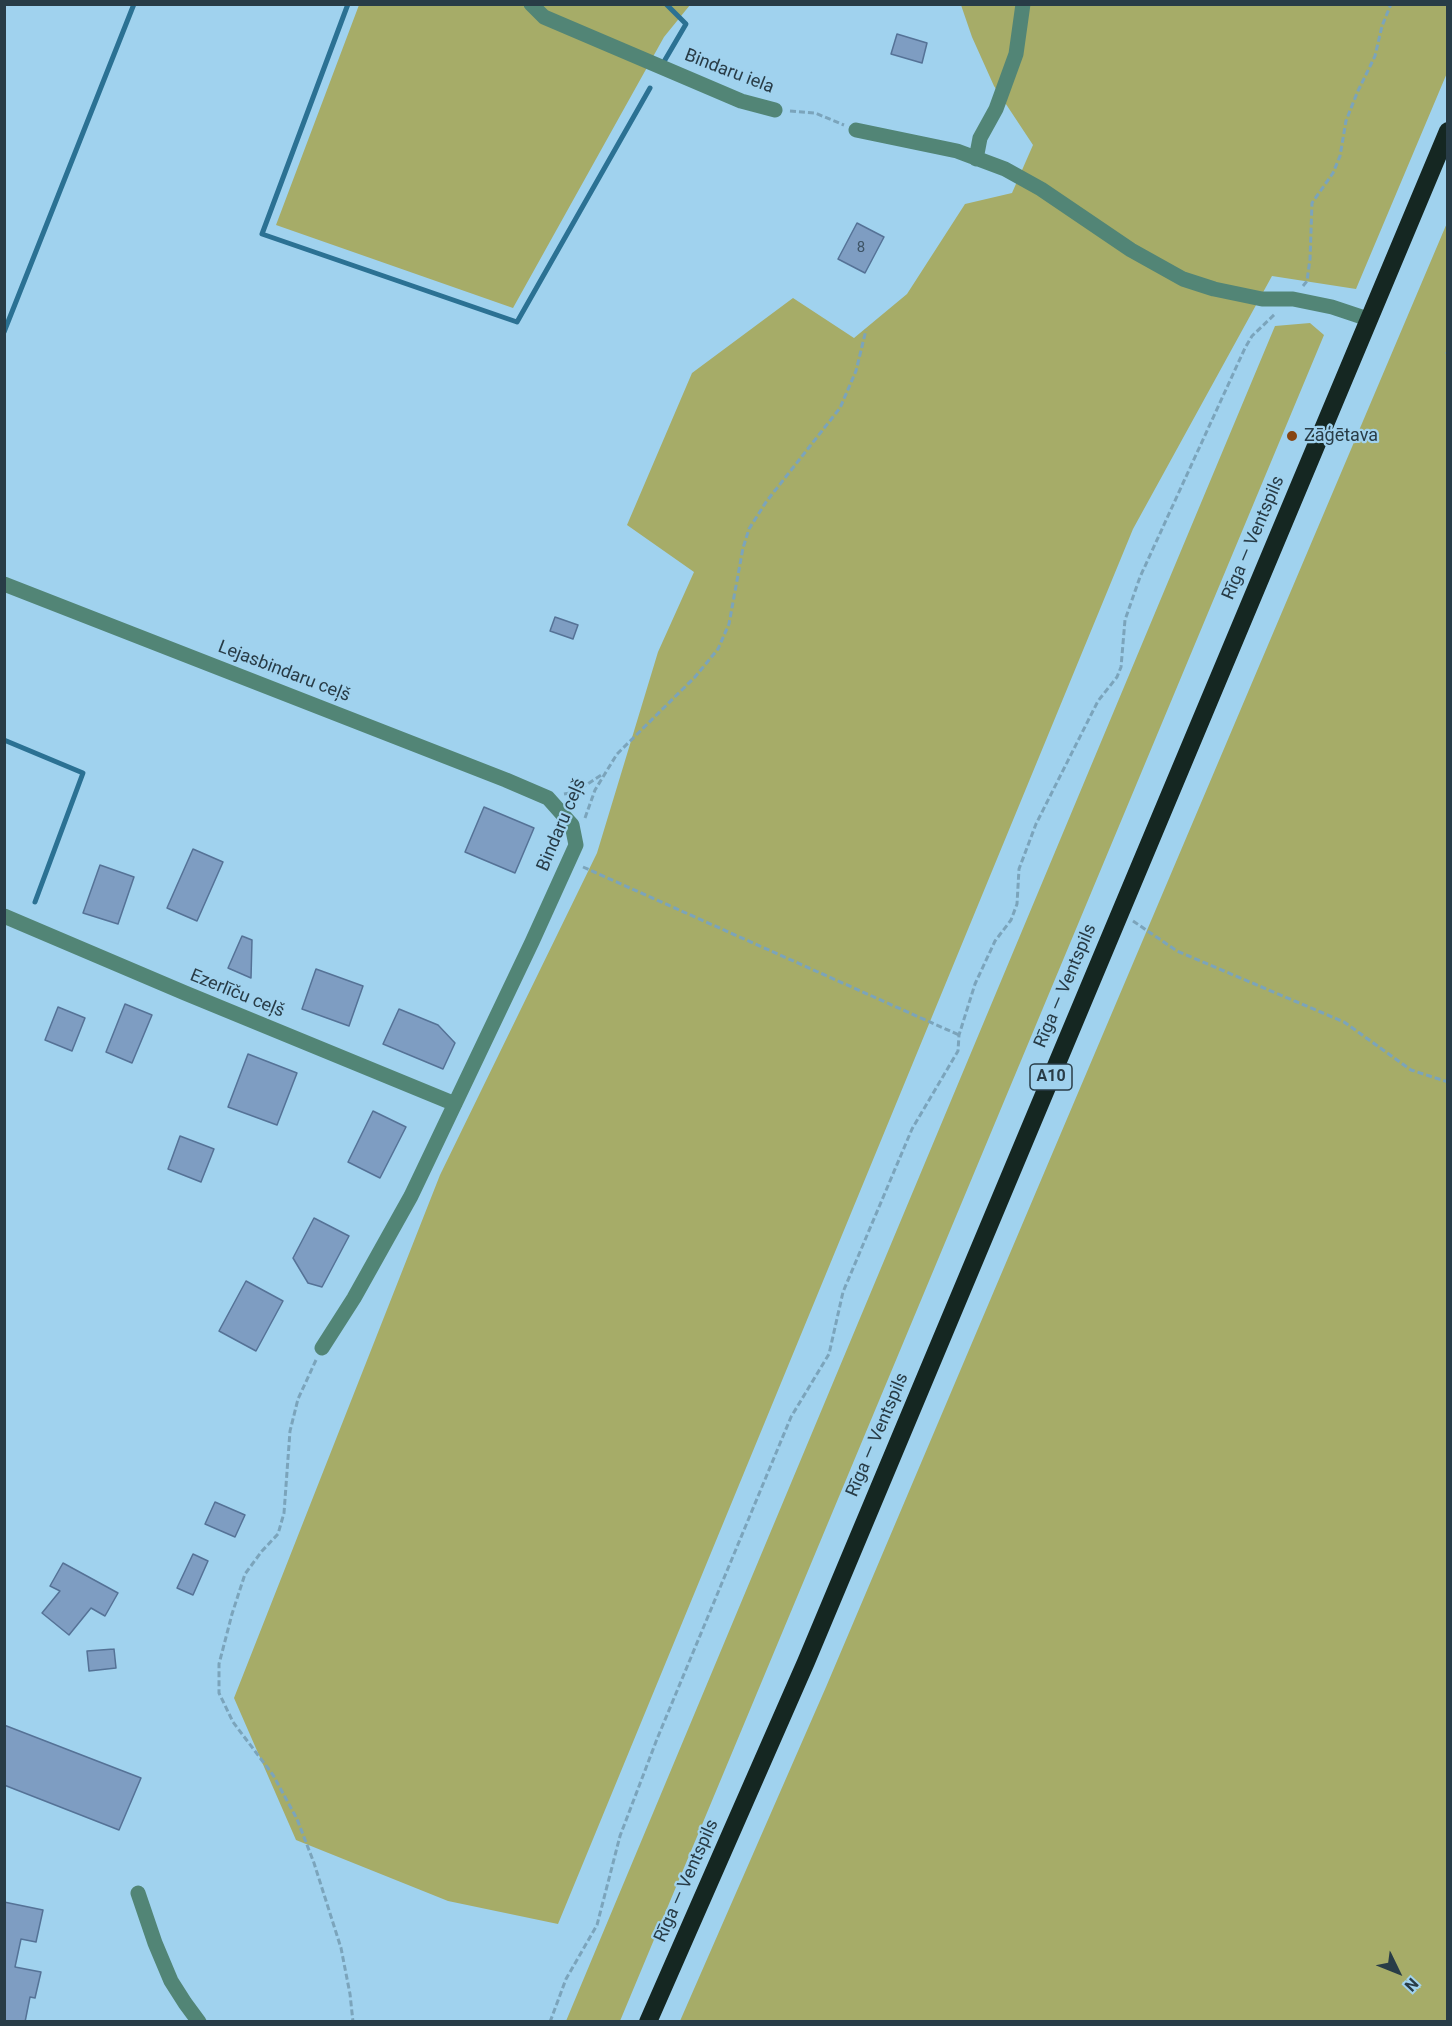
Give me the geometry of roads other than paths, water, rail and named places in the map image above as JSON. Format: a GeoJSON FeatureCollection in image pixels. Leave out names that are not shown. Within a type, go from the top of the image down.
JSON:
{"type":"FeatureCollection","features":[{"type":"Feature","properties":{"kind":"highway","name":"Rīga — Ventspils"},"geometry":{"type":"LineString","coordinates":[[648,2022],[806,1662],[1448,131]]}},
{"type":"Feature","properties":{"kind":"street","name":"Bindaru iela"},"geometry":{"type":"LineString","coordinates":[[531,4],[543,17],[741,101],[775,110]]}},
{"type":"Feature","properties":{"kind":"street"},"geometry":{"type":"LineString","coordinates":[[976,159],[980,138],[996,109],[1016,54],[1023,4]]}},
{"type":"Feature","properties":{"kind":"street"},"geometry":{"type":"LineString","coordinates":[[856,130],[957,151],[1005,169],[1041,189],[1131,250],[1183,279],[1214,289],[1262,299],[1293,299],[1332,307],[1368,320]]}},
{"type":"Feature","properties":{"kind":"street","name":"Lejasbindaru ceļš"},"geometry":{"type":"LineString","coordinates":[[4,584],[548,798],[572,825],[576,845]]}},
{"type":"Feature","properties":{"kind":"street","name":"Bindaru ceļš"},"geometry":{"type":"LineString","coordinates":[[322,1348],[354,1298],[411,1196],[576,845]]}},
{"type":"Feature","properties":{"kind":"street","name":"Ezerlīču ceļš"},"geometry":{"type":"LineString","coordinates":[[4,916],[455,1104]]}},
{"type":"Feature","properties":{"kind":"street"},"geometry":{"type":"LineString","coordinates":[[138,1893],[154,1943],[171,1981],[199,2022]]}},
{"type":"Feature","properties":{"kind":"waterway"},"geometry":{"type":"LineString","coordinates":[[4,332],[134,4]]}},
{"type":"Feature","properties":{"kind":"waterway"},"geometry":{"type":"LineString","coordinates":[[348,4],[262,234],[517,322],[650,88]]}},
{"type":"Feature","properties":{"kind":"waterway"},"geometry":{"type":"LineString","coordinates":[[662,65],[686,24],[666,4]]}},
{"type":"Feature","properties":{"kind":"waterway"},"geometry":{"type":"LineString","coordinates":[[4,740],[83,773],[35,902]]}},
{"type":"Feature","properties":{"kind":"place","name":"Zāģētava"},"geometry":{"type":"Point","coordinates":[1292,436]}}]}
